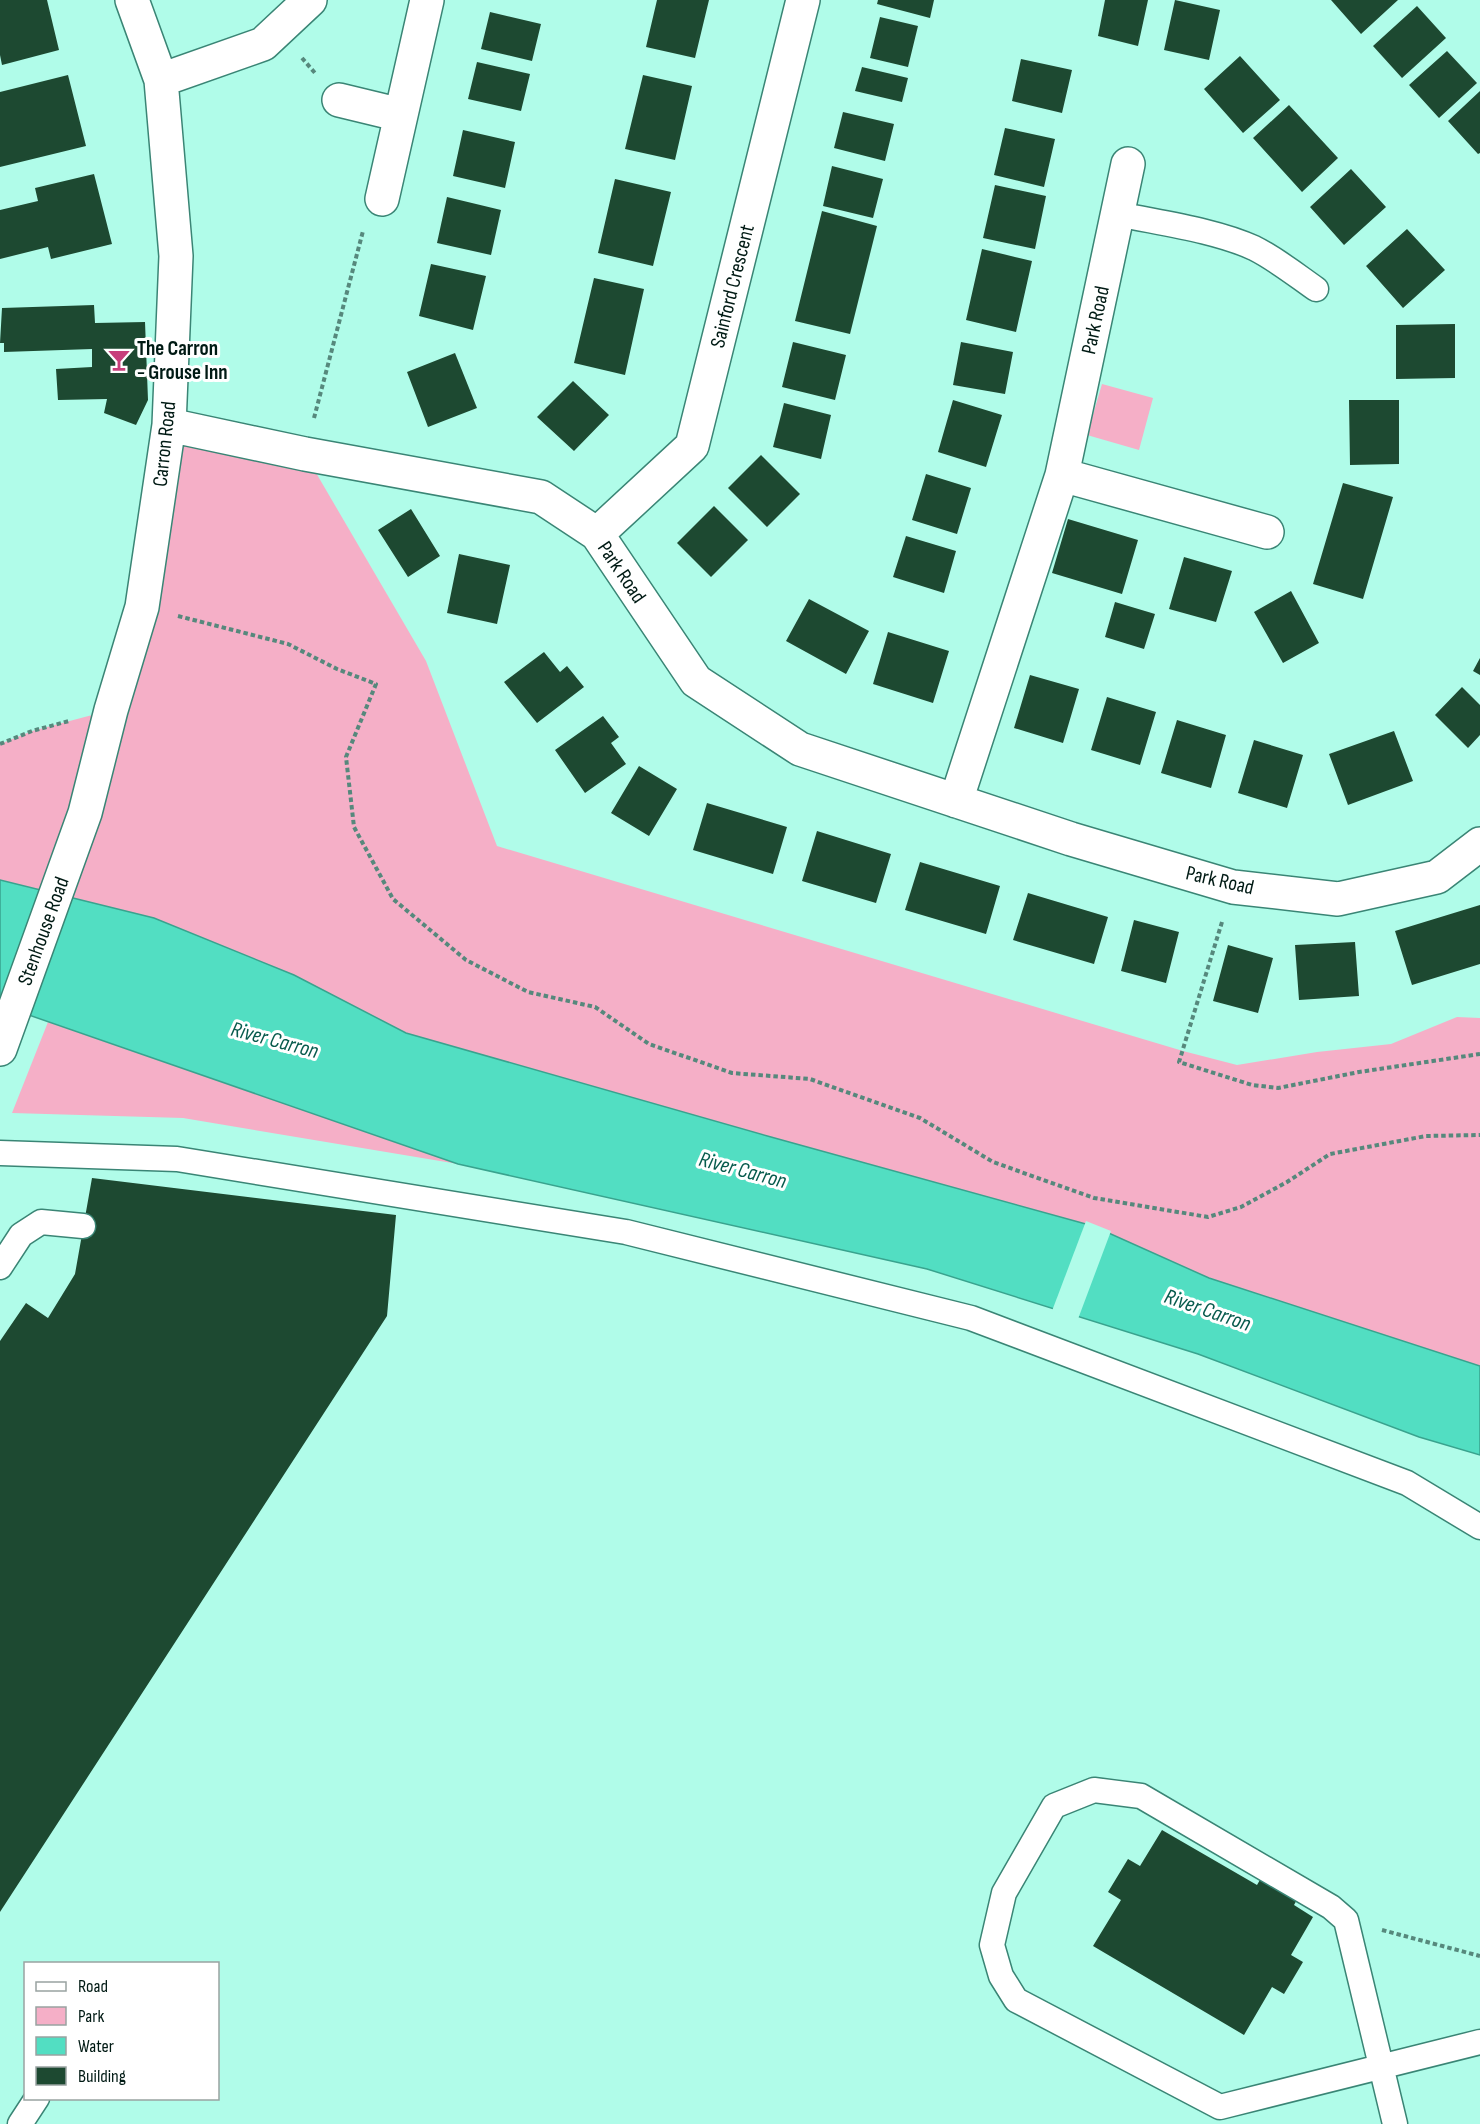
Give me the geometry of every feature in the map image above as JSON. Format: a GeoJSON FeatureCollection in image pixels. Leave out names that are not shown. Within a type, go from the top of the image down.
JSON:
{"type":"FeatureCollection","features":[{"type":"Feature","properties":{"kind":"street","name":"Carron Road"},"geometry":{"type":"LineString","coordinates":[[85,813],[111,710],[142,607],[169,425],[176,256],[160,80],[132,0]]}},
{"type":"Feature","properties":{"kind":"street"},"geometry":{"type":"LineString","coordinates":[[160,80],[263,44],[310,0]]}},
{"type":"Feature","properties":{"kind":"street"},"geometry":{"type":"LineString","coordinates":[[382,200],[427,0]]}},
{"type":"Feature","properties":{"kind":"street","name":"Sainford Crescent"},"geometry":{"type":"LineString","coordinates":[[597,534],[692,446],[803,0]]}},
{"type":"Feature","properties":{"kind":"street"},"geometry":{"type":"LineString","coordinates":[[339,100],[401,115]]}},
{"type":"Feature","properties":{"kind":"street","name":"Park Road"},"geometry":{"type":"LineString","coordinates":[[956,801],[1062,475],[1128,164]]}},
{"type":"Feature","properties":{"kind":"street","name":"Park Road"},"geometry":{"type":"LineString","coordinates":[[169,425],[305,454],[541,497],[597,534],[696,681],[800,749],[1071,839],[1233,887],[1338,898],[1437,877],[1480,844]]}},
{"type":"Feature","properties":{"kind":"street"},"geometry":{"type":"LineString","coordinates":[[1062,475],[1267,532]]}},
{"type":"Feature","properties":{"kind":"street","name":"Stenhouse Road"},"geometry":{"type":"LineString","coordinates":[[0,1049],[85,813]]}},
{"type":"Feature","properties":{"kind":"lane"},"geometry":{"type":"LineString","coordinates":[[1118,214],[1223,237],[1253,248],[1276,260],[1316,290]]}},
{"type":"Feature","properties":{"kind":"lane"},"geometry":{"type":"LineString","coordinates":[[0,1153],[177,1159],[626,1232],[971,1318],[1407,1482],[1480,1527]]}},
{"type":"Feature","properties":{"kind":"lane"},"geometry":{"type":"LineString","coordinates":[[0,1267],[21,1235],[41,1222],[84,1226]]}},
{"type":"Feature","properties":{"kind":"lane"},"geometry":{"type":"LineString","coordinates":[[1395,2124],[1380,2066],[1346,1920],[1331,1907],[1141,1796],[1094,1790],[1054,1806],[1004,1893],[992,1945],[1001,1976],[1016,2000],[1220,2107],[1380,2066],[1480,2042]]}},
{"type":"Feature","properties":{"kind":"lane"},"geometry":{"type":"LineString","coordinates":[[20,2124],[36,2100]]}},
{"type":"Feature","properties":{"kind":"path"},"geometry":{"type":"LineString","coordinates":[[278,31],[339,100]]}},
{"type":"Feature","properties":{"kind":"path"},"geometry":{"type":"LineString","coordinates":[[305,454],[368,211],[382,200]]}},
{"type":"Feature","properties":{"kind":"path"},"geometry":{"type":"LineString","coordinates":[[142,607],[288,644],[337,669],[375,684],[346,757],[354,827],[393,899],[466,960],[528,992],[595,1007],[649,1044],[732,1073],[821,1083],[920,1118],[993,1162],[1094,1198],[1208,1217],[1241,1207],[1287,1182],[1330,1154],[1426,1136],[1480,1135]]}},
{"type":"Feature","properties":{"kind":"path"},"geometry":{"type":"LineString","coordinates":[[0,744],[32,731],[111,710]]}},
{"type":"Feature","properties":{"kind":"path"},"geometry":{"type":"LineString","coordinates":[[1233,887],[1179,1062],[1252,1085],[1278,1088],[1359,1072],[1480,1054]]}},
{"type":"Feature","properties":{"kind":"path"},"geometry":{"type":"LineString","coordinates":[[1346,1920],[1480,1956]]}},
{"type":"Feature","properties":{"kind":"green space"},"geometry":{"type":"Polygon","coordinates":[[[1102,384],[1153,398],[1139,450],[1087,435],[1102,384]]]}},
{"type":"Feature","properties":{"kind":"green space"},"geometry":{"type":"Polygon","coordinates":[[[169,425],[305,454],[426,661],[497,846],[1183,1051],[1237,1065],[1317,1052],[1391,1044],[1457,1017],[1480,1018],[1480,1366],[1209,1278],[1093,1226],[406,1033],[294,975],[154,918],[0,880],[0,744],[32,731],[111,710],[169,425]]]}},
{"type":"Feature","properties":{"kind":"green space"},"geometry":{"type":"Polygon","coordinates":[[[48,1022],[458,1164],[183,1118],[12,1113],[48,1022]]]}},
{"type":"Feature","properties":{"kind":"water","name":"River Carron"},"geometry":{"type":"Polygon","coordinates":[[[0,880],[154,918],[294,975],[406,1033],[1093,1226],[1209,1278],[1480,1366],[1480,1455],[1419,1437],[1198,1354],[927,1269],[458,1164],[0,1005],[0,880]]]}},
{"type":"Feature","properties":{"kind":"pier"},"geometry":{"type":"Polygon","coordinates":[[[1086,1221],[1111,1231],[1078,1319],[1052,1311],[1086,1221]]]}},
{"type":"Feature","properties":{"kind":"building"},"geometry":{"type":"Polygon","coordinates":[[[0,0],[47,0],[59,50],[2,65],[0,0]]]}},
{"type":"Feature","properties":{"kind":"building"},"geometry":{"type":"Polygon","coordinates":[[[657,0],[709,0],[695,58],[646,47],[657,0]]]}},
{"type":"Feature","properties":{"kind":"building"},"geometry":{"type":"Polygon","coordinates":[[[878,0],[934,0],[930,18],[877,4],[878,0]]]}},
{"type":"Feature","properties":{"kind":"building"},"geometry":{"type":"Polygon","coordinates":[[[1105,0],[1148,0],[1138,46],[1098,36],[1105,0]]]}},
{"type":"Feature","properties":{"kind":"building"},"geometry":{"type":"Polygon","coordinates":[[[1175,0],[1220,10],[1209,60],[1164,50],[1175,0]]]}},
{"type":"Feature","properties":{"kind":"building"},"geometry":{"type":"Polygon","coordinates":[[[1331,0],[1398,0],[1361,34],[1331,0]]]}},
{"type":"Feature","properties":{"kind":"building"},"geometry":{"type":"Polygon","coordinates":[[[1417,6],[1446,38],[1402,78],[1373,46],[1417,6]]]}},
{"type":"Feature","properties":{"kind":"building"},"geometry":{"type":"Polygon","coordinates":[[[490,12],[541,24],[532,61],[481,49],[490,12]]]}},
{"type":"Feature","properties":{"kind":"building"},"geometry":{"type":"Polygon","coordinates":[[[880,17],[918,26],[908,67],[870,58],[880,17]]]}},
{"type":"Feature","properties":{"kind":"building"},"geometry":{"type":"Polygon","coordinates":[[[1447,51],[1477,83],[1439,118],[1409,85],[1447,51]]]}},
{"type":"Feature","properties":{"kind":"building"},"geometry":{"type":"Polygon","coordinates":[[[1240,56],[1280,100],[1243,133],[1204,89],[1240,56]]]}},
{"type":"Feature","properties":{"kind":"building"},"geometry":{"type":"Polygon","coordinates":[[[1021,59],[1072,70],[1062,113],[1012,101],[1021,59]]]}},
{"type":"Feature","properties":{"kind":"building"},"geometry":{"type":"Polygon","coordinates":[[[477,62],[530,74],[521,111],[468,99],[477,62]]]}},
{"type":"Feature","properties":{"kind":"building"},"geometry":{"type":"Polygon","coordinates":[[[862,67],[908,78],[902,102],[855,91],[862,67]]]}},
{"type":"Feature","properties":{"kind":"building"},"geometry":{"type":"Polygon","coordinates":[[[68,75],[86,146],[0,167],[0,92],[68,75]]]}},
{"type":"Feature","properties":{"kind":"building"},"geometry":{"type":"Polygon","coordinates":[[[643,75],[692,86],[675,160],[625,149],[643,75]]]}},
{"type":"Feature","properties":{"kind":"building"},"geometry":{"type":"Polygon","coordinates":[[[1480,91],[1480,153],[1478,154],[1448,121],[1480,91]]]}},
{"type":"Feature","properties":{"kind":"building"},"geometry":{"type":"Polygon","coordinates":[[[1289,105],[1338,158],[1302,192],[1253,138],[1289,105]]]}},
{"type":"Feature","properties":{"kind":"building"},"geometry":{"type":"Polygon","coordinates":[[[843,112],[894,124],[885,161],[834,148],[843,112]]]}},
{"type":"Feature","properties":{"kind":"building"},"geometry":{"type":"Polygon","coordinates":[[[1005,128],[1055,139],[1044,187],[994,175],[1005,128]]]}},
{"type":"Feature","properties":{"kind":"building"},"geometry":{"type":"Polygon","coordinates":[[[463,130],[515,142],[505,188],[453,176],[463,130]]]}},
{"type":"Feature","properties":{"kind":"building"},"geometry":{"type":"Polygon","coordinates":[[[832,166],[883,179],[873,218],[823,206],[832,166]]]}},
{"type":"Feature","properties":{"kind":"building"},"geometry":{"type":"Polygon","coordinates":[[[1351,169],[1386,207],[1344,245],[1310,207],[1351,169]]]}},
{"type":"Feature","properties":{"kind":"building"},"geometry":{"type":"Polygon","coordinates":[[[94,174],[112,244],[51,259],[48,247],[0,259],[0,210],[38,201],[35,188],[94,174]]]}},
{"type":"Feature","properties":{"kind":"building"},"geometry":{"type":"Polygon","coordinates":[[[615,179],[671,192],[653,266],[598,253],[615,179]]]}},
{"type":"Feature","properties":{"kind":"building"},"geometry":{"type":"Polygon","coordinates":[[[995,185],[1046,196],[1035,249],[983,238],[995,185]]]}},
{"type":"Feature","properties":{"kind":"building"},"geometry":{"type":"Polygon","coordinates":[[[447,197],[501,210],[491,255],[437,243],[447,197]]]}},
{"type":"Feature","properties":{"kind":"building"},"geometry":{"type":"Polygon","coordinates":[[[822,211],[877,226],[850,334],[795,321],[822,211]]]}},
{"type":"Feature","properties":{"kind":"building"},"geometry":{"type":"Polygon","coordinates":[[[1407,229],[1445,270],[1403,308],[1366,266],[1407,229]]]}},
{"type":"Feature","properties":{"kind":"building"},"geometry":{"type":"Polygon","coordinates":[[[982,249],[1032,261],[1016,332],[966,320],[982,249]]]}},
{"type":"Feature","properties":{"kind":"building"},"geometry":{"type":"Polygon","coordinates":[[[431,264],[486,276],[473,330],[419,316],[431,264]]]}},
{"type":"Feature","properties":{"kind":"building"},"geometry":{"type":"Polygon","coordinates":[[[594,278],[644,289],[625,375],[574,363],[594,278]]]}},
{"type":"Feature","properties":{"kind":"building","name":"The Carron - Grouse Inn"},"geometry":{"type":"Polygon","coordinates":[[[94,305],[95,323],[145,322],[148,400],[136,425],[104,413],[107,399],[58,400],[56,369],[92,367],[92,349],[4,352],[4,343],[0,343],[2,308],[94,305]]]}},
{"type":"Feature","properties":{"kind":"building"},"geometry":{"type":"Polygon","coordinates":[[[1455,324],[1455,378],[1396,379],[1396,325],[1455,324]]]}},
{"type":"Feature","properties":{"kind":"building"},"geometry":{"type":"Polygon","coordinates":[[[793,342],[846,355],[835,400],[782,387],[793,342]]]}},
{"type":"Feature","properties":{"kind":"building"},"geometry":{"type":"Polygon","coordinates":[[[961,342],[1013,352],[1005,394],[953,385],[961,342]]]}},
{"type":"Feature","properties":{"kind":"building"},"geometry":{"type":"Polygon","coordinates":[[[455,353],[477,408],[428,427],[407,372],[455,353]]]}},
{"type":"Feature","properties":{"kind":"building"},"geometry":{"type":"Polygon","coordinates":[[[573,381],[609,415],[574,451],[537,417],[573,381]]]}},
{"type":"Feature","properties":{"kind":"building"},"geometry":{"type":"Polygon","coordinates":[[[953,400],[1002,415],[986,467],[938,452],[953,400]]]}},
{"type":"Feature","properties":{"kind":"building"},"geometry":{"type":"Polygon","coordinates":[[[1349,400],[1399,400],[1399,464],[1350,465],[1349,400]]]}},
{"type":"Feature","properties":{"kind":"building"},"geometry":{"type":"Polygon","coordinates":[[[784,403],[831,415],[821,459],[773,447],[784,403]]]}},
{"type":"Feature","properties":{"kind":"building"},"geometry":{"type":"Polygon","coordinates":[[[761,455],[800,494],[767,527],[728,488],[761,455]]]}},
{"type":"Feature","properties":{"kind":"building"},"geometry":{"type":"Polygon","coordinates":[[[926,474],[971,488],[957,534],[912,520],[926,474]]]}},
{"type":"Feature","properties":{"kind":"building"},"geometry":{"type":"Polygon","coordinates":[[[1343,483],[1393,497],[1363,599],[1313,584],[1343,483]]]}},
{"type":"Feature","properties":{"kind":"building"},"geometry":{"type":"Polygon","coordinates":[[[714,506],[748,540],[711,577],[677,543],[714,506]]]}},
{"type":"Feature","properties":{"kind":"building"},"geometry":{"type":"Polygon","coordinates":[[[411,509],[440,556],[408,577],[378,530],[411,509]]]}},
{"type":"Feature","properties":{"kind":"building"},"geometry":{"type":"Polygon","coordinates":[[[1068,519],[1138,540],[1122,594],[1052,573],[1068,519]]]}},
{"type":"Feature","properties":{"kind":"building"},"geometry":{"type":"Polygon","coordinates":[[[906,536],[956,551],[944,593],[893,577],[906,536]]]}},
{"type":"Feature","properties":{"kind":"building"},"geometry":{"type":"Polygon","coordinates":[[[459,554],[510,565],[497,624],[447,613],[459,554]]]}},
{"type":"Feature","properties":{"kind":"building"},"geometry":{"type":"Polygon","coordinates":[[[1184,557],[1232,571],[1216,622],[1169,609],[1184,557]]]}},
{"type":"Feature","properties":{"kind":"building"},"geometry":{"type":"Polygon","coordinates":[[[1291,591],[1319,643],[1283,663],[1254,612],[1291,591]]]}},
{"type":"Feature","properties":{"kind":"building"},"geometry":{"type":"Polygon","coordinates":[[[809,599],[869,631],[846,674],[786,641],[809,599]]]}},
{"type":"Feature","properties":{"kind":"building"},"geometry":{"type":"Polygon","coordinates":[[[1115,602],[1155,614],[1144,649],[1105,637],[1115,602]]]}},
{"type":"Feature","properties":{"kind":"building"},"geometry":{"type":"Polygon","coordinates":[[[888,632],[949,651],[933,703],[873,684],[888,632]]]}},
{"type":"Feature","properties":{"kind":"building"},"geometry":{"type":"Polygon","coordinates":[[[544,652],[560,672],[567,666],[584,687],[537,723],[504,682],[544,652]]]}},
{"type":"Feature","properties":{"kind":"building"},"geometry":{"type":"Polygon","coordinates":[[[1480,658],[1480,675],[1473,671],[1480,658]]]}},
{"type":"Feature","properties":{"kind":"building"},"geometry":{"type":"Polygon","coordinates":[[[1030,675],[1079,689],[1063,743],[1014,728],[1030,675]]]}},
{"type":"Feature","properties":{"kind":"building"},"geometry":{"type":"Polygon","coordinates":[[[1462,687],[1480,705],[1480,735],[1468,748],[1435,715],[1462,687]]]}},
{"type":"Feature","properties":{"kind":"building"},"geometry":{"type":"Polygon","coordinates":[[[1107,697],[1156,712],[1140,765],[1091,750],[1107,697]]]}},
{"type":"Feature","properties":{"kind":"building"},"geometry":{"type":"Polygon","coordinates":[[[603,716],[619,737],[611,743],[626,764],[585,793],[555,750],[603,716]]]}},
{"type":"Feature","properties":{"kind":"building"},"geometry":{"type":"Polygon","coordinates":[[[1177,720],[1226,735],[1211,788],[1161,773],[1177,720]]]}},
{"type":"Feature","properties":{"kind":"building"},"geometry":{"type":"Polygon","coordinates":[[[1394,731],[1413,781],[1348,805],[1329,754],[1394,731]]]}},
{"type":"Feature","properties":{"kind":"building"},"geometry":{"type":"Polygon","coordinates":[[[1254,740],[1303,755],[1287,808],[1238,793],[1254,740]]]}},
{"type":"Feature","properties":{"kind":"building"},"geometry":{"type":"Polygon","coordinates":[[[639,766],[677,789],[649,836],[611,813],[639,766]]]}},
{"type":"Feature","properties":{"kind":"building"},"geometry":{"type":"Polygon","coordinates":[[[707,803],[787,827],[773,874],[693,850],[707,803]]]}},
{"type":"Feature","properties":{"kind":"building"},"geometry":{"type":"Polygon","coordinates":[[[817,831],[891,854],[876,903],[802,881],[817,831]]]}},
{"type":"Feature","properties":{"kind":"building"},"geometry":{"type":"Polygon","coordinates":[[[920,862],[1000,886],[986,934],[905,910],[920,862]]]}},
{"type":"Feature","properties":{"kind":"building"},"geometry":{"type":"Polygon","coordinates":[[[1028,893],[1108,917],[1094,964],[1013,940],[1028,893]]]}},
{"type":"Feature","properties":{"kind":"building"},"geometry":{"type":"Polygon","coordinates":[[[1480,905],[1480,964],[1412,985],[1395,931],[1480,905]]]}},
{"type":"Feature","properties":{"kind":"building"},"geometry":{"type":"Polygon","coordinates":[[[1134,920],[1179,932],[1166,983],[1121,971],[1134,920]]]}},
{"type":"Feature","properties":{"kind":"building"},"geometry":{"type":"Polygon","coordinates":[[[1355,942],[1359,996],[1299,1000],[1295,945],[1355,942]]]}},
{"type":"Feature","properties":{"kind":"building"},"geometry":{"type":"Polygon","coordinates":[[[1228,945],[1273,958],[1258,1013],[1213,1001],[1228,945]]]}},
{"type":"Feature","properties":{"kind":"building"},"geometry":{"type":"Polygon","coordinates":[[[92,1178],[396,1215],[387,1316],[0,1912],[0,1341],[26,1303],[48,1318],[75,1274],[92,1178]]]}},
{"type":"Feature","properties":{"kind":"building"},"geometry":{"type":"Polygon","coordinates":[[[1162,1830],[1257,1885],[1264,1873],[1300,1894],[1294,1905],[1313,1917],[1291,1955],[1303,1962],[1284,1994],[1272,1987],[1244,2035],[1093,1946],[1121,1900],[1108,1892],[1128,1859],[1140,1866],[1162,1830]]]}},
{"type":"Feature","properties":{"kind":"place","name":"The Carron - Grouse Inn"},"geometry":{"type":"Point","coordinates":[119,360]}}]}
